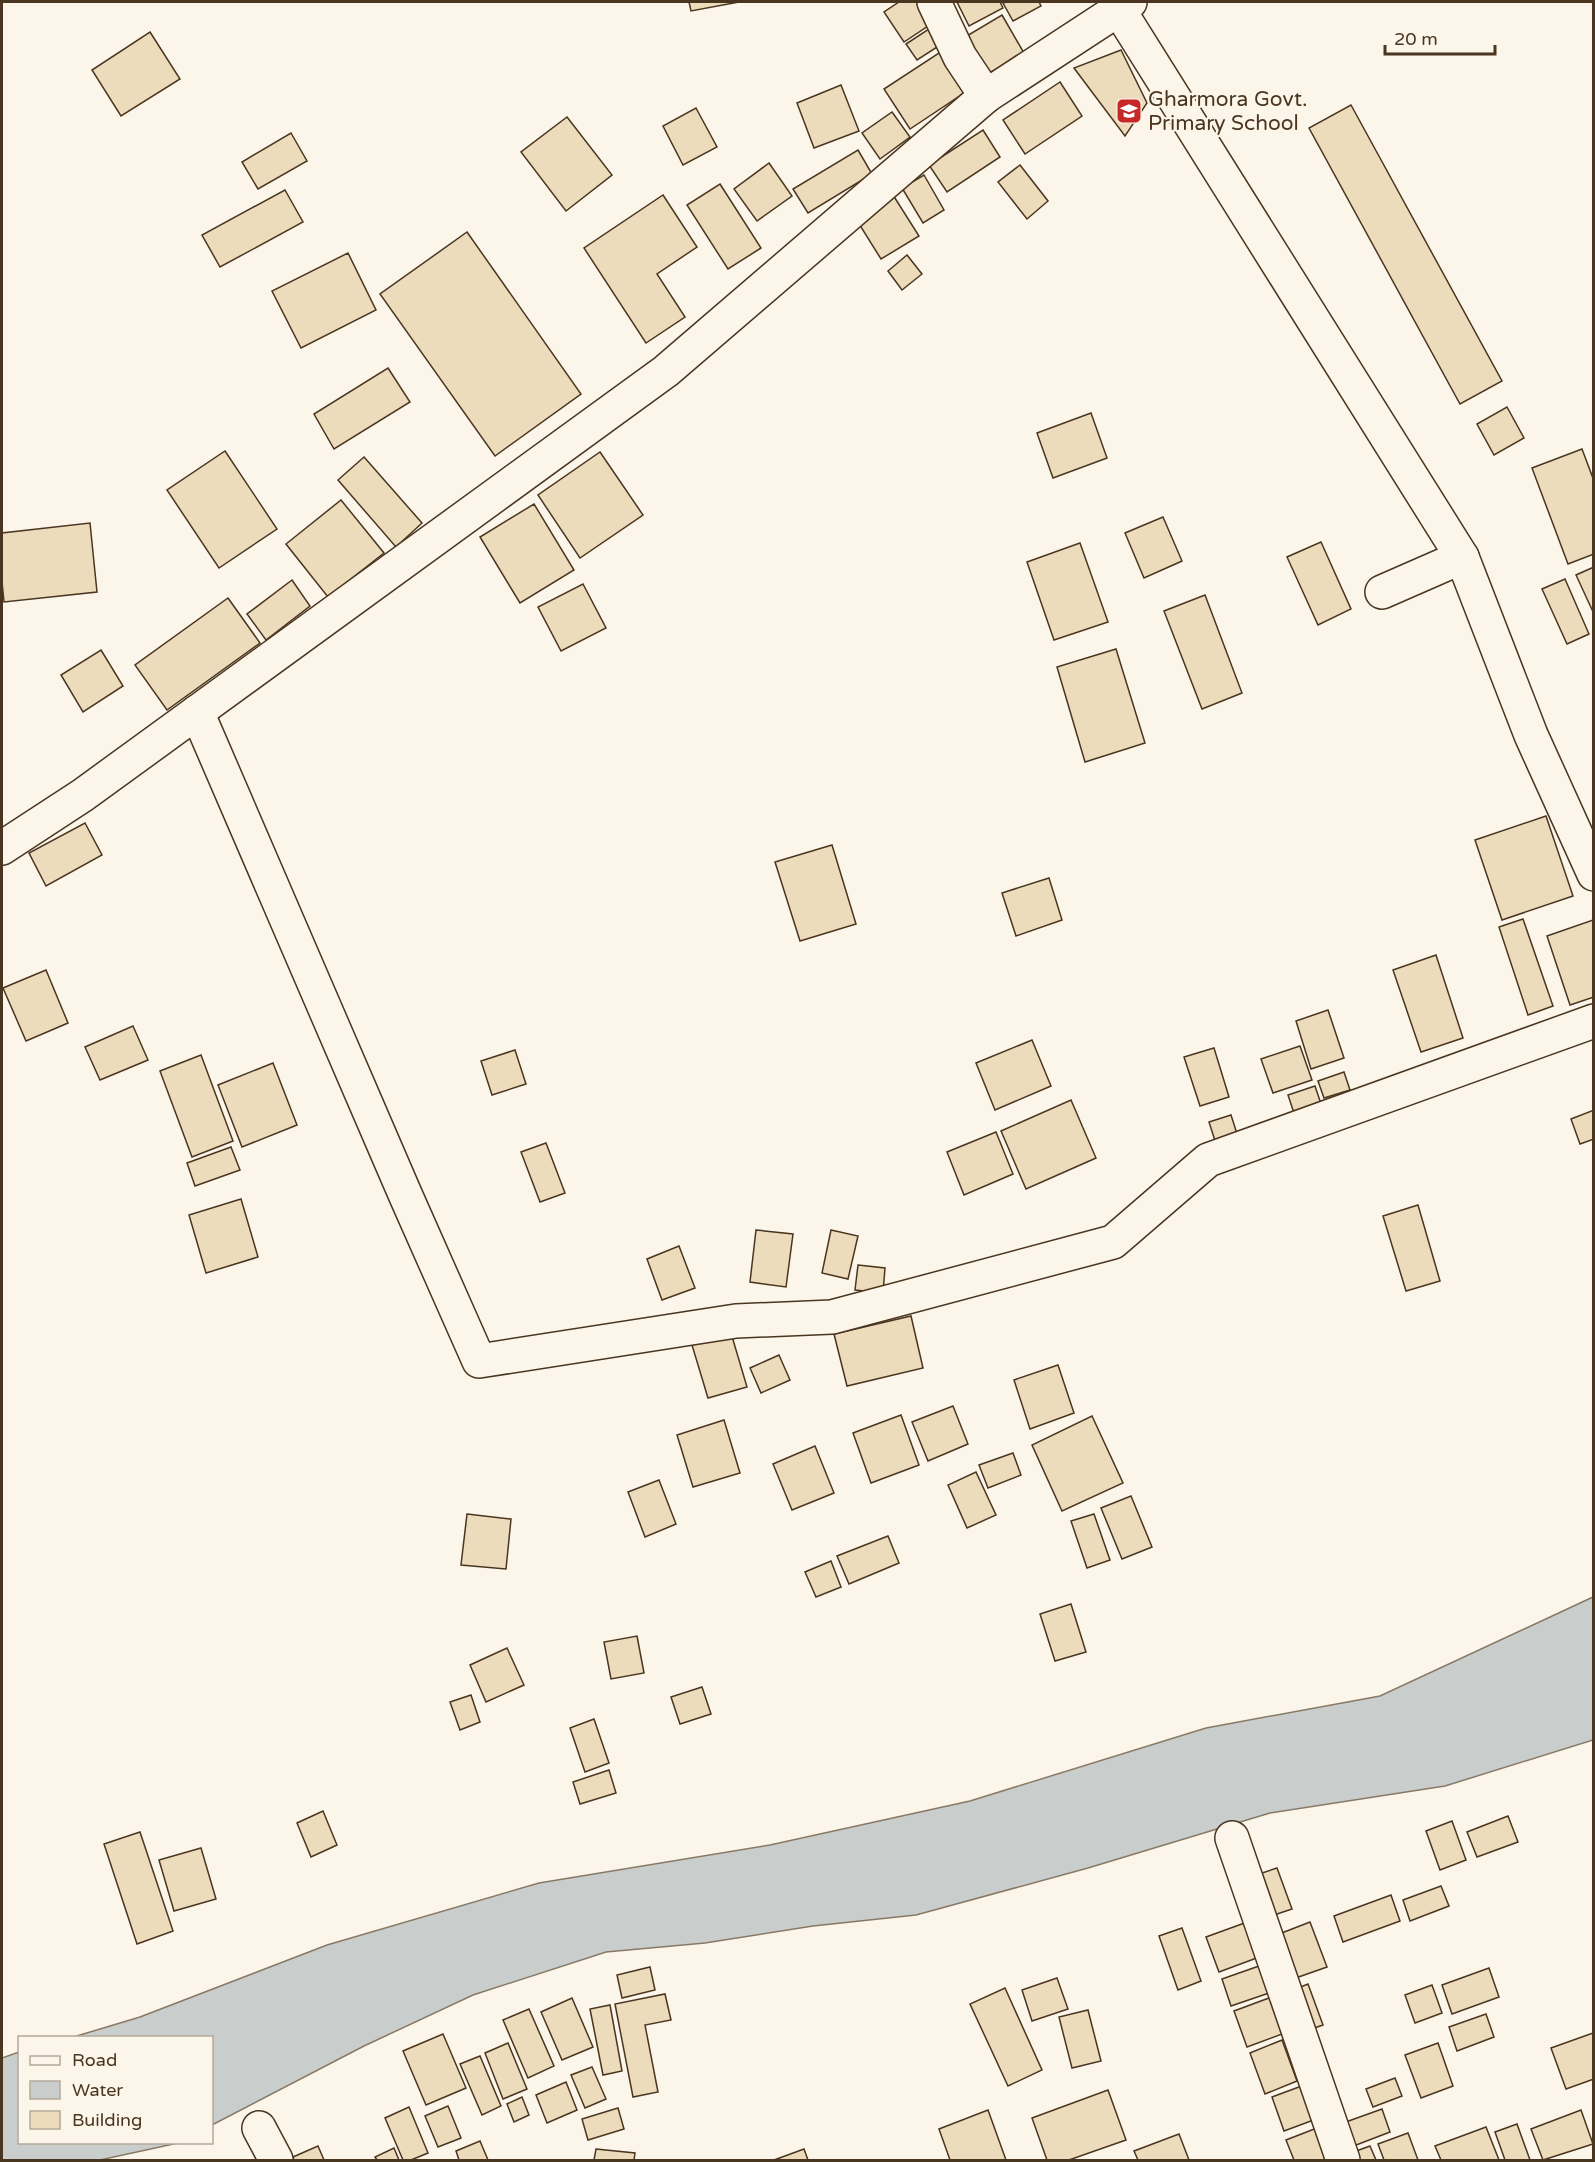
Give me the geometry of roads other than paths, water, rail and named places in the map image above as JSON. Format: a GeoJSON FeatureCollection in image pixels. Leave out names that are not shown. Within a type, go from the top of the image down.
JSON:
{"type":"FeatureCollection","features":[{"type":"Feature","properties":{"kind":"street"},"geometry":{"type":"LineString","coordinates":[[934,2],[960,57],[986,96]]}},
{"type":"Feature","properties":{"kind":"street"},"geometry":{"type":"LineString","coordinates":[[2,848],[83,795],[666,371],[986,96],[1124,6],[1462,557],[1532,735],[1593,874]]}},
{"type":"Feature","properties":{"kind":"street"},"geometry":{"type":"LineString","coordinates":[[1382,592],[1462,557]]}},
{"type":"Feature","properties":{"kind":"street"},"geometry":{"type":"LineString","coordinates":[[197,712],[479,1361],[736,1321],[832,1317],[1113,1242],[1208,1160],[1593,1021]]}},
{"type":"Feature","properties":{"kind":"street"},"geometry":{"type":"LineString","coordinates":[[1232,1838],[1343,2160]]}},
{"type":"Feature","properties":{"kind":"street"},"geometry":{"type":"LineString","coordinates":[[259,2128],[276,2160]]}},
{"type":"Feature","properties":{"kind":"water"},"geometry":{"type":"Polygon","coordinates":[[[1593,1597],[1593,1740],[1445,1786],[1270,1813],[1088,1868],[916,1915],[813,1926],[705,1943],[606,1952],[473,1995],[364,2046],[213,2124],[213,2036],[77,2036],[140,2017],[327,1945],[539,1883],[770,1845],[970,1801],[1206,1728],[1380,1696],[1593,1597]]]}},
{"type":"Feature","properties":{"kind":"water"},"geometry":{"type":"Polygon","coordinates":[[[18,2052],[18,2144],[173,2144],[100,2160],[2,2160],[2,2058],[18,2052]]]}},
{"type":"Feature","properties":{"kind":"place","name":"Gharmora Govt. Primary School"},"geometry":{"type":"Point","coordinates":[1129,111]}}]}
